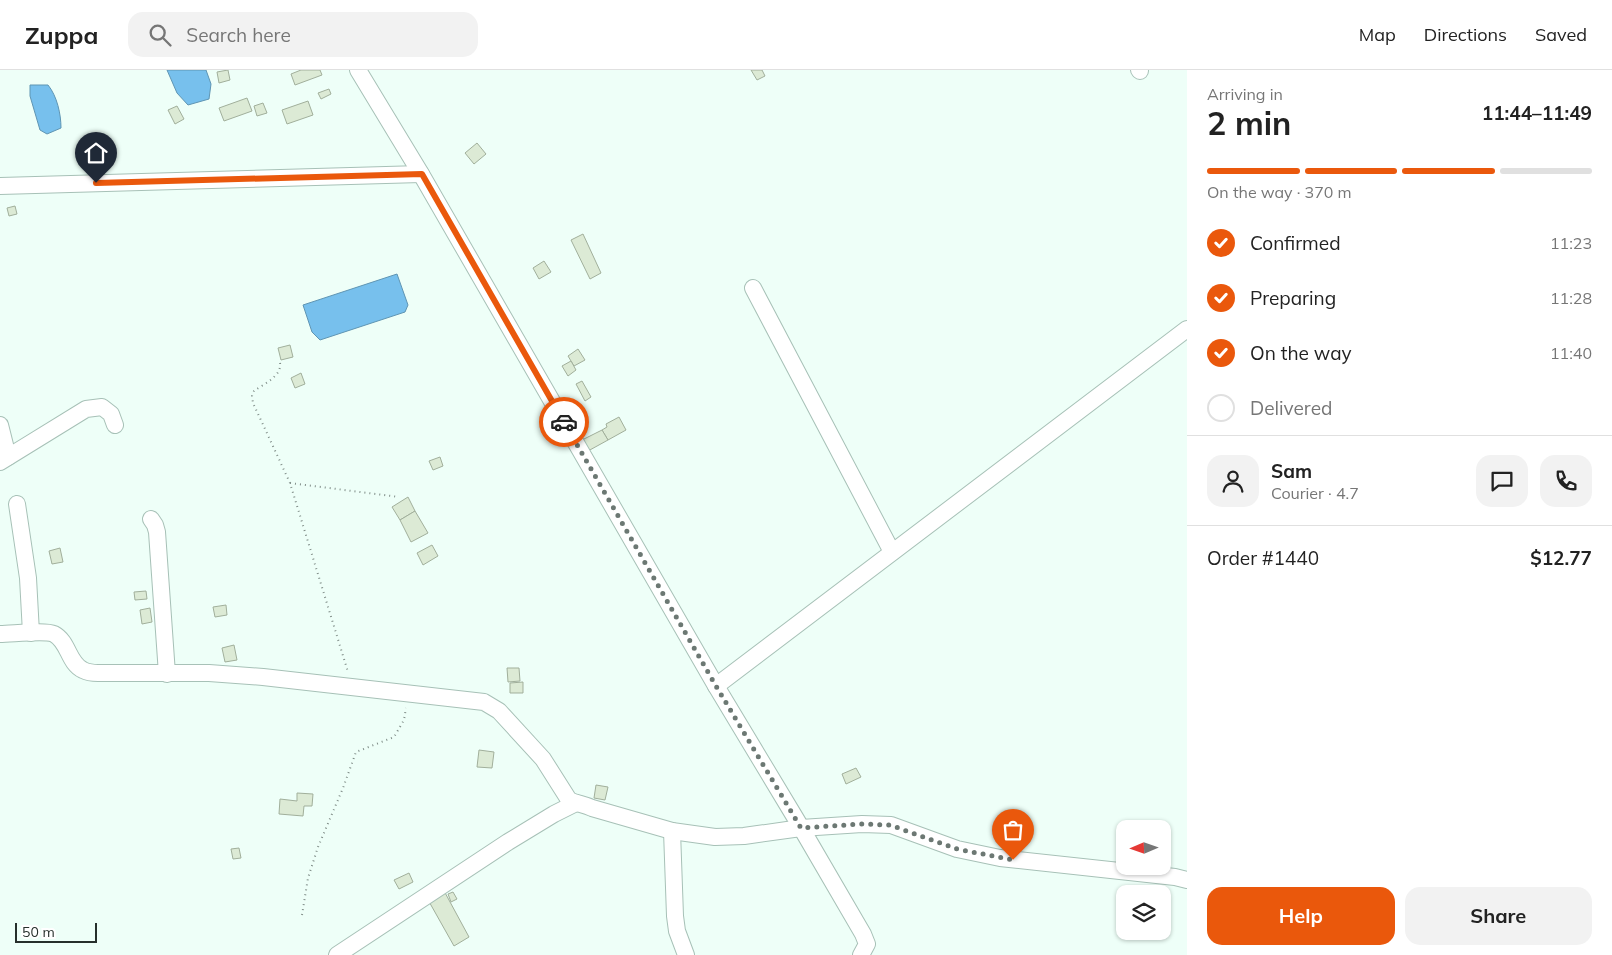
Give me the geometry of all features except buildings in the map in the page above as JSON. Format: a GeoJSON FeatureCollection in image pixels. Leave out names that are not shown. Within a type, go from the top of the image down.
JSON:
{"type":"FeatureCollection","features":[{"type":"Feature","properties":{"kind":"street"},"geometry":{"type":"LineString","coordinates":[[358,70],[422,174],[716,686],[863,934],[867,944],[861,955]]}},
{"type":"Feature","properties":{"kind":"street"},"geometry":{"type":"LineString","coordinates":[[0,186],[422,174]]}},
{"type":"Feature","properties":{"kind":"street"},"geometry":{"type":"LineString","coordinates":[[753,288],[892,552]]}},
{"type":"Feature","properties":{"kind":"street"},"geometry":{"type":"LineString","coordinates":[[716,686],[1187,328]]}},
{"type":"Feature","properties":{"kind":"street"},"geometry":{"type":"LineString","coordinates":[[0,425],[4,459],[86,409],[102,406],[111,414],[115,425]]}},
{"type":"Feature","properties":{"kind":"street"},"geometry":{"type":"LineString","coordinates":[[18,504],[28,578],[31,633]]}},
{"type":"Feature","properties":{"kind":"street"},"geometry":{"type":"LineString","coordinates":[[150,519],[155,525],[156,532],[167,674]]}},
{"type":"Feature","properties":{"kind":"street"},"geometry":{"type":"LineString","coordinates":[[0,634],[44,632],[54,635],[63,642],[77,667],[84,671],[98,673],[209,673],[264,677],[484,702],[499,712],[543,759],[569,800],[672,831],[715,837],[744,836],[795,818],[890,825],[957,849],[1000,858],[1175,877],[1187,880]]}},
{"type":"Feature","properties":{"kind":"street"},"geometry":{"type":"LineString","coordinates":[[337,955],[508,842],[576,803]]}},
{"type":"Feature","properties":{"kind":"street"},"geometry":{"type":"LineString","coordinates":[[672,831],[675,916],[677,930],[686,955]]}},
{"type":"Feature","properties":{"kind":"path"},"geometry":{"type":"LineString","coordinates":[[280,363],[279,373],[254,391],[252,396],[253,403],[290,482],[352,686]]}},
{"type":"Feature","properties":{"kind":"path"},"geometry":{"type":"LineString","coordinates":[[290,482],[399,497]]}},
{"type":"Feature","properties":{"kind":"path"},"geometry":{"type":"LineString","coordinates":[[302,915],[308,878],[318,847],[356,752],[394,737],[404,720],[407,693]]}},
{"type":"Feature","properties":{"kind":"water"},"geometry":{"type":"Polygon","coordinates":[[[167,70],[206,70],[211,84],[209,99],[188,105],[177,93],[167,70]]]}},
{"type":"Feature","properties":{"kind":"water"},"geometry":{"type":"Polygon","coordinates":[[[30,85],[48,85],[58,105],[61,128],[47,134],[40,130],[30,96],[30,85]]]}},
{"type":"Feature","properties":{"kind":"water"},"geometry":{"type":"Polygon","coordinates":[[[397,274],[408,305],[405,312],[320,340],[312,332],[303,305],[397,274]]]}},
{"type":"Feature","properties":{"kind":"way so far"},"geometry":{"type":"LineString","coordinates":[[564,422],[716,686],[801,828],[862,824],[890,825],[957,849],[1013,860]]}},
{"type":"Feature","properties":{"kind":"route"},"geometry":{"type":"LineString","coordinates":[[96,183],[422,174],[564,422]]}}]}
